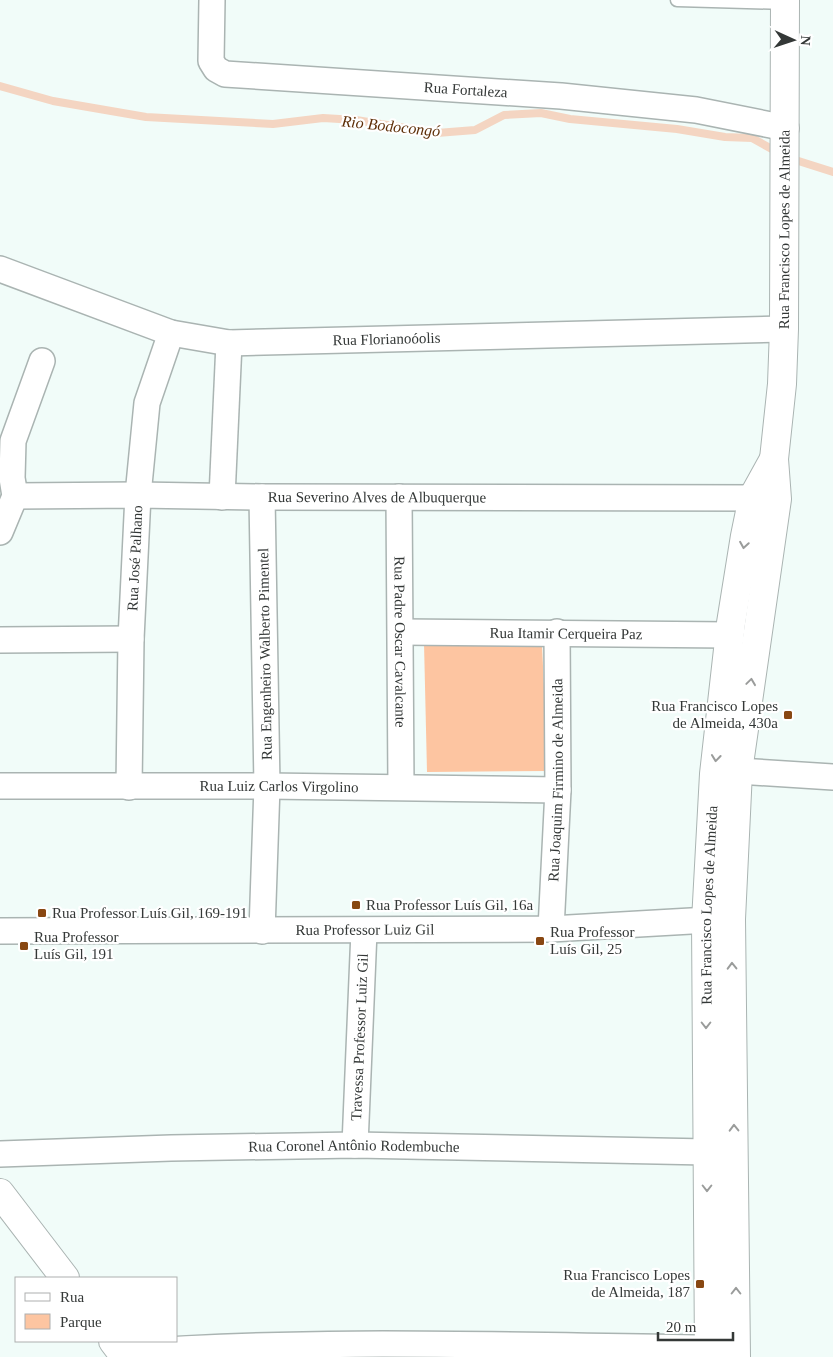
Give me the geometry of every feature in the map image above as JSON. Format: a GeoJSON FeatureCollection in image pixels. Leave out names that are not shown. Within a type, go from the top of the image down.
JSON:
{"type":"FeatureCollection","features":[{"type":"Feature","properties":{"kind":"main road","name":"Rua Francisco Lopes de Almeida"},"geometry":{"type":"LineString","coordinates":[[736,1357],[718,920],[714,774],[729,635],[774,459],[782,384],[786,2]]}},
{"type":"Feature","properties":{"kind":"main road","name":"Rua Francisco Lopes de Almeida"},"geometry":{"type":"LineString","coordinates":[[708,1353],[707,1152],[718,920],[738,772],[765,498]]}},
{"type":"Feature","properties":{"kind":"main road"},"geometry":{"type":"LineString","coordinates":[[0,1193],[64,1277]]}},
{"type":"Feature","properties":{"kind":"street","name":"Rua Fortaleza"},"geometry":{"type":"LineString","coordinates":[[212,0],[211,61],[216,69],[225,74],[560,96],[696,110],[786,128]]}},
{"type":"Feature","properties":{"kind":"street","name":"Rua Florianoóolis"},"geometry":{"type":"LineString","coordinates":[[0,268],[170,333],[229,343],[784,329]]}},
{"type":"Feature","properties":{"kind":"street","name":"Rua José Palhano"},"geometry":{"type":"LineString","coordinates":[[129,787],[131,639],[138,495],[147,403],[170,333]]}},
{"type":"Feature","properties":{"kind":"street"},"geometry":{"type":"LineString","coordinates":[[222,497],[229,343]]}},
{"type":"Feature","properties":{"kind":"street"},"geometry":{"type":"LineString","coordinates":[[0,532],[15,496],[12,478],[13,441],[42,361]]}},
{"type":"Feature","properties":{"kind":"street","name":"Rua Severino Alves de Albuquerque"},"geometry":{"type":"LineString","coordinates":[[15,496],[765,498]]}},
{"type":"Feature","properties":{"kind":"street","name":"Rua Padre Oscar Cavalcante"},"geometry":{"type":"LineString","coordinates":[[399,497],[402,632],[402,787]]}},
{"type":"Feature","properties":{"kind":"street","name":"Rua Engenheiro Walberto Pimentel"},"geometry":{"type":"LineString","coordinates":[[262,498],[267,786],[262,931]]}},
{"type":"Feature","properties":{"kind":"street","name":"Rua Itamir Cerqueira Paz"},"geometry":{"type":"LineString","coordinates":[[402,632],[729,635]]}},
{"type":"Feature","properties":{"kind":"street","name":"Rua Joaquim Firmino de Almeida"},"geometry":{"type":"LineString","coordinates":[[551,929],[558,790],[557,632]]}},
{"type":"Feature","properties":{"kind":"street"},"geometry":{"type":"LineString","coordinates":[[0,640],[131,639]]}},
{"type":"Feature","properties":{"kind":"street"},"geometry":{"type":"LineString","coordinates":[[738,772],[833,777]]}},
{"type":"Feature","properties":{"kind":"street","name":"Rua Luiz Carlos Virgolino"},"geometry":{"type":"LineString","coordinates":[[0,786],[267,786],[558,790]]}},
{"type":"Feature","properties":{"kind":"street","name":"Rua Professor Luiz Gil"},"geometry":{"type":"LineString","coordinates":[[0,932],[551,929],[718,920]]}},
{"type":"Feature","properties":{"kind":"street","name":"Travessa Professor Luiz Gil"},"geometry":{"type":"LineString","coordinates":[[355,1145],[364,931]]}},
{"type":"Feature","properties":{"kind":"street","name":"Rua Coronel Antônio Rodembuche"},"geometry":{"type":"LineString","coordinates":[[0,1154],[171,1148],[355,1145],[707,1152]]}},
{"type":"Feature","properties":{"kind":"street"},"geometry":{"type":"LineString","coordinates":[[120,1350],[322,1343],[708,1353]]}},
{"type":"Feature","properties":{"kind":"lane"},"geometry":{"type":"LineString","coordinates":[[677,0],[786,2]]}},
{"type":"Feature","properties":{"kind":"green space"},"geometry":{"type":"Polygon","coordinates":[[[424,643],[542,645],[548,771],[427,772],[424,643]]]}},
{"type":"Feature","properties":{"kind":"waterway","name":"Rio Bodocongó"},"geometry":{"type":"LineString","coordinates":[[0,86],[53,101],[146,117],[273,124],[323,118],[356,120],[437,133],[475,130],[504,115],[541,113],[570,119],[677,129],[725,137],[752,138],[779,153]]}},
{"type":"Feature","properties":{"kind":"waterway","name":"Rio Bodocongó"},"geometry":{"type":"LineString","coordinates":[[789,158],[833,172]]}},
{"type":"Feature","properties":{"kind":"place","name":"Rua Francisco Lopes de Almeida, 430a"},"geometry":{"type":"Point","coordinates":[788,715]}},
{"type":"Feature","properties":{"kind":"place","name":"Rua Professor Luís Gil, 16a"},"geometry":{"type":"Point","coordinates":[356,905]}},
{"type":"Feature","properties":{"kind":"place","name":"Rua Professor Luís Gil, 169-191"},"geometry":{"type":"Point","coordinates":[42,913]}},
{"type":"Feature","properties":{"kind":"place","name":"Rua Professor Luís Gil, 25"},"geometry":{"type":"Point","coordinates":[540,941]}},
{"type":"Feature","properties":{"kind":"place","name":"Rua Professor Luís Gil, 191"},"geometry":{"type":"Point","coordinates":[24,946]}},
{"type":"Feature","properties":{"kind":"place","name":"Rua Francisco Lopes de Almeida, 187"},"geometry":{"type":"Point","coordinates":[700,1284]}}]}
